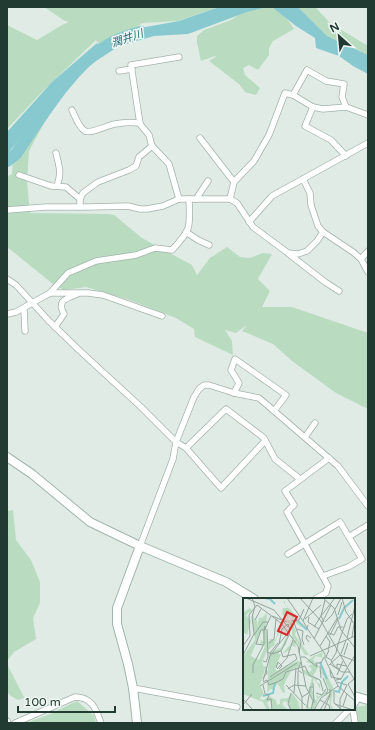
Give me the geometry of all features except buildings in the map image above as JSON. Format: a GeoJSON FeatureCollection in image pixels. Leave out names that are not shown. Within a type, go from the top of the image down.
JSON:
{"type":"FeatureCollection","features":[{"type":"Feature","properties":{"kind":"street"},"geometry":{"type":"LineString","coordinates":[[179,57],[131,65],[140,123],[149,135],[152,146],[169,164],[179,199]]}},
{"type":"Feature","properties":{"kind":"street"},"geometry":{"type":"LineString","coordinates":[[119,71],[132,69]]}},
{"type":"Feature","properties":{"kind":"street"},"geometry":{"type":"LineString","coordinates":[[293,95],[306,70],[326,81],[344,84],[342,97],[346,107]]}},
{"type":"Feature","properties":{"kind":"street"},"geometry":{"type":"LineString","coordinates":[[230,199],[234,182],[254,161],[270,135],[285,93],[293,95],[313,107],[323,109],[346,107],[368,115]]}},
{"type":"Feature","properties":{"kind":"street"},"geometry":{"type":"LineString","coordinates":[[313,107],[305,126],[330,140],[346,156]]}},
{"type":"Feature","properties":{"kind":"street"},"geometry":{"type":"LineString","coordinates":[[72,110],[84,131],[89,132],[121,122],[140,123]]}},
{"type":"Feature","properties":{"kind":"street"},"geometry":{"type":"LineString","coordinates":[[200,138],[234,182]]}},
{"type":"Feature","properties":{"kind":"street"},"geometry":{"type":"LineString","coordinates":[[249,222],[272,196],[368,143]]}},
{"type":"Feature","properties":{"kind":"street"},"geometry":{"type":"LineString","coordinates":[[80,207],[80,199],[83,193],[98,182],[136,166],[139,157],[152,146]]}},
{"type":"Feature","properties":{"kind":"street"},"geometry":{"type":"LineString","coordinates":[[56,153],[61,175],[58,186]]}},
{"type":"Feature","properties":{"kind":"street"},"geometry":{"type":"LineString","coordinates":[[19,175],[50,186],[66,187],[80,199]]}},
{"type":"Feature","properties":{"kind":"street"},"geometry":{"type":"LineString","coordinates":[[303,179],[310,193],[314,218],[318,226],[323,232],[353,252],[361,260],[368,272]]}},
{"type":"Feature","properties":{"kind":"street"},"geometry":{"type":"LineString","coordinates":[[196,199],[208,181]]}},
{"type":"Feature","properties":{"kind":"street"},"geometry":{"type":"LineString","coordinates":[[7,210],[46,207],[128,206],[147,209],[163,206],[179,199],[230,199],[237,203],[253,227],[339,291]]}},
{"type":"Feature","properties":{"kind":"street"},"geometry":{"type":"LineString","coordinates":[[7,314],[24,309],[50,293],[68,273],[96,261],[136,255],[155,248],[172,250],[186,232],[190,223],[189,199]]}},
{"type":"Feature","properties":{"kind":"street"},"geometry":{"type":"LineString","coordinates":[[186,232],[209,245]]}},
{"type":"Feature","properties":{"kind":"street"},"geometry":{"type":"LineString","coordinates":[[288,253],[298,254],[307,251],[317,241],[323,232]]}},
{"type":"Feature","properties":{"kind":"street"},"geometry":{"type":"LineString","coordinates":[[361,260],[368,251]]}},
{"type":"Feature","properties":{"kind":"street"},"geometry":{"type":"LineString","coordinates":[[7,279],[16,284],[55,327],[176,442],[186,448],[221,488],[265,440]]}},
{"type":"Feature","properties":{"kind":"street"},"geometry":{"type":"LineString","coordinates":[[50,293],[103,295],[162,316]]}},
{"type":"Feature","properties":{"kind":"street"},"geometry":{"type":"LineString","coordinates":[[55,327],[64,314],[61,309],[61,304],[64,300],[81,293]]}},
{"type":"Feature","properties":{"kind":"street"},"geometry":{"type":"LineString","coordinates":[[24,309],[25,331]]}},
{"type":"Feature","properties":{"kind":"street"},"geometry":{"type":"LineString","coordinates":[[234,393],[239,383],[230,370],[235,359],[286,395],[274,411]]}},
{"type":"Feature","properties":{"kind":"street"},"geometry":{"type":"LineString","coordinates":[[137,723],[133,688],[117,624],[118,608],[173,459],[176,442],[194,397],[199,389],[204,385],[209,385],[234,393],[259,398],[338,466],[368,506]]}},
{"type":"Feature","properties":{"kind":"street"},"geometry":{"type":"LineString","coordinates":[[186,448],[226,409],[264,438],[275,459],[300,480]]}},
{"type":"Feature","properties":{"kind":"street"},"geometry":{"type":"LineString","coordinates":[[305,437],[315,423]]}},
{"type":"Feature","properties":{"kind":"street"},"geometry":{"type":"LineString","coordinates":[[7,457],[32,474],[90,522],[140,546],[226,582],[252,598]]}},
{"type":"Feature","properties":{"kind":"street"},"geometry":{"type":"LineString","coordinates":[[317,598],[326,593],[328,586],[287,512],[294,505],[285,491],[329,458]]}},
{"type":"Feature","properties":{"kind":"street"},"geometry":{"type":"LineString","coordinates":[[288,554],[305,545],[340,522],[350,536],[362,559],[348,567],[323,576]]}},
{"type":"Feature","properties":{"kind":"street"},"geometry":{"type":"LineString","coordinates":[[350,536],[368,525]]}},
{"type":"Feature","properties":{"kind":"street"},"geometry":{"type":"LineString","coordinates":[[133,688],[237,707]]}},
{"type":"Feature","properties":{"kind":"street"},"geometry":{"type":"LineString","coordinates":[[15,723],[75,697],[81,697],[96,708],[101,723]]}},
{"type":"Feature","properties":{"kind":"street"},"geometry":{"type":"LineString","coordinates":[[356,700],[368,700]]}},
{"type":"Feature","properties":{"kind":"street"},"geometry":{"type":"LineString","coordinates":[[336,723],[349,710]]}},
{"type":"Feature","properties":{"kind":"street"},"geometry":{"type":"LineString","coordinates":[[353,710],[355,723]]}},
{"type":"Feature","properties":{"kind":"green space"},"geometry":{"type":"Polygon","coordinates":[[[44,7],[219,7],[178,21],[142,23],[131,34],[102,49],[96,40],[43,91],[7,129],[7,25],[37,40],[69,22],[65,21],[44,7]]]}},
{"type":"Feature","properties":{"kind":"green space"},"geometry":{"type":"Polygon","coordinates":[[[266,7],[279,11],[294,29],[273,41],[269,48],[269,55],[258,70],[249,65],[243,68],[245,75],[260,88],[256,95],[245,92],[239,84],[209,61],[217,56],[201,61],[197,36],[204,30],[231,20],[243,12],[266,7]]]}},
{"type":"Feature","properties":{"kind":"green space"},"geometry":{"type":"Polygon","coordinates":[[[298,7],[315,7],[330,23],[368,46],[368,55],[327,36],[298,7]]]}},
{"type":"Feature","properties":{"kind":"green space"},"geometry":{"type":"Polygon","coordinates":[[[67,87],[44,123],[29,151],[27,181],[30,213],[114,215],[142,238],[192,265],[197,275],[210,258],[227,247],[240,257],[250,258],[263,253],[272,254],[258,279],[270,291],[262,307],[292,307],[368,333],[368,409],[336,393],[292,361],[273,344],[242,331],[247,325],[236,333],[225,330],[232,341],[233,355],[195,337],[194,329],[176,318],[130,300],[86,287],[64,290],[53,284],[7,247],[7,177],[12,174],[14,142],[51,88],[67,87]]]}},
{"type":"Feature","properties":{"kind":"green space"},"geometry":{"type":"Polygon","coordinates":[[[13,510],[16,540],[31,560],[40,582],[40,603],[33,618],[36,639],[14,652],[7,661],[7,511],[13,510]]]}},
{"type":"Feature","properties":{"kind":"green space"},"geometry":{"type":"Polygon","coordinates":[[[7,664],[24,698],[18,700],[7,692],[7,664]]]}},
{"type":"Feature","properties":{"kind":"green space"},"geometry":{"type":"Polygon","coordinates":[[[77,701],[94,716],[96,723],[26,723],[50,714],[77,701]]]}},
{"type":"Feature","properties":{"kind":"green space"},"geometry":{"type":"Polygon","coordinates":[[[368,705],[368,723],[358,723],[356,707],[368,705]]]}},
{"type":"Feature","properties":{"kind":"water"},"geometry":{"type":"Polygon","coordinates":[[[219,7],[267,7],[247,12],[188,34],[154,36],[119,46],[58,86],[7,155],[7,132],[52,82],[97,43],[100,49],[84,66],[140,28],[179,21],[219,7]]]}},
{"type":"Feature","properties":{"kind":"water"},"geometry":{"type":"Polygon","coordinates":[[[272,7],[298,7],[327,36],[368,55],[368,74],[339,56],[316,48],[315,38],[296,26],[272,7]]]}},
{"type":"Feature","properties":{"kind":"waterway","name":"潤井川"},"geometry":{"type":"LineString","coordinates":[[7,161],[16,154],[45,111],[68,81],[92,56],[110,44],[141,32]]}}]}
